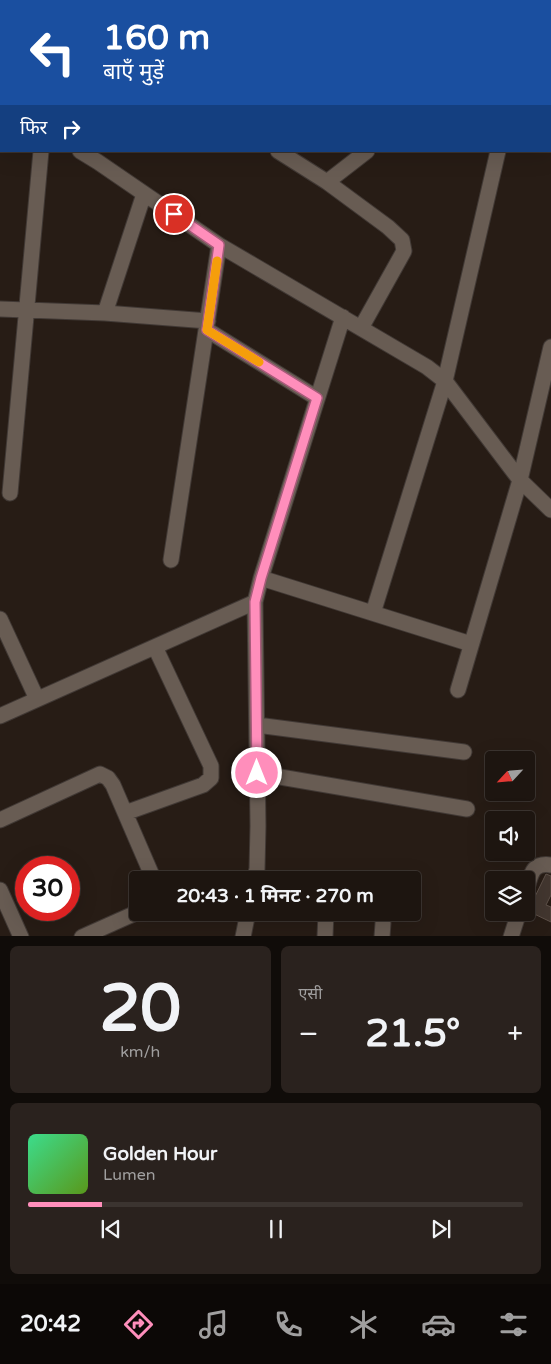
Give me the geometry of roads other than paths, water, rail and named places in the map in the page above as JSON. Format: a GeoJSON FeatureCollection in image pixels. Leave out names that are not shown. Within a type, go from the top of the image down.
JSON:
{"type":"FeatureCollection","features":[{"type":"Feature","properties":{"kind":"street"},"geometry":{"type":"LineString","coordinates":[[10,493],[41,152]]}},
{"type":"Feature","properties":{"kind":"street"},"geometry":{"type":"LineString","coordinates":[[84,152],[102,157],[144,194],[219,245],[427,367],[445,381],[520,480],[551,510]]}},
{"type":"Feature","properties":{"kind":"street"},"geometry":{"type":"LineString","coordinates":[[280,152],[327,182],[388,227],[402,240],[404,251],[361,328]]}},
{"type":"Feature","properties":{"kind":"street"},"geometry":{"type":"LineString","coordinates":[[327,182],[367,152]]}},
{"type":"Feature","properties":{"kind":"street"},"geometry":{"type":"LineString","coordinates":[[373,612],[445,381],[498,152]]}},
{"type":"Feature","properties":{"kind":"street"},"geometry":{"type":"LineString","coordinates":[[105,313],[144,194]]}},
{"type":"Feature","properties":{"kind":"street"},"geometry":{"type":"LineString","coordinates":[[171,560],[219,245]]}},
{"type":"Feature","properties":{"kind":"street"},"geometry":{"type":"LineString","coordinates":[[0,309],[105,313],[208,326],[317,398]]}},
{"type":"Feature","properties":{"kind":"street"},"geometry":{"type":"LineString","coordinates":[[257,871],[258,826],[255,602],[342,317]]}},
{"type":"Feature","properties":{"kind":"street"},"geometry":{"type":"LineString","coordinates":[[458,690],[520,480],[551,347]]}},
{"type":"Feature","properties":{"kind":"street"},"geometry":{"type":"LineString","coordinates":[[261,578],[471,644]]}},
{"type":"Feature","properties":{"kind":"street"},"geometry":{"type":"LineString","coordinates":[[0,716],[255,602]]}},
{"type":"Feature","properties":{"kind":"street"},"geometry":{"type":"LineString","coordinates":[[0,619],[37,699]]}},
{"type":"Feature","properties":{"kind":"street"},"geometry":{"type":"LineString","coordinates":[[125,813],[203,785],[211,778],[211,766],[154,647]]}},
{"type":"Feature","properties":{"kind":"street"},"geometry":{"type":"LineString","coordinates":[[257,725],[464,752]]}},
{"type":"Feature","properties":{"kind":"street"},"geometry":{"type":"LineString","coordinates":[[257,773],[467,809]]}},
{"type":"Feature","properties":{"kind":"street"},"geometry":{"type":"LineString","coordinates":[[0,820],[100,774],[108,778],[150,871]]}},
{"type":"Feature","properties":{"kind":"street"},"geometry":{"type":"LineString","coordinates":[[533,871],[542,864],[551,865]]}},
{"type":"Feature","properties":{"kind":"street"},"geometry":{"type":"LineString","coordinates":[[0,890],[21,936]]}},
{"type":"Feature","properties":{"kind":"street"},"geometry":{"type":"LineString","coordinates":[[82,936],[129,916]]}},
{"type":"Feature","properties":{"kind":"street"},"geometry":{"type":"LineString","coordinates":[[243,936],[246,921]]}},
{"type":"Feature","properties":{"kind":"street"},"geometry":{"type":"LineString","coordinates":[[325,936],[326,921]]}},
{"type":"Feature","properties":{"kind":"street"},"geometry":{"type":"LineString","coordinates":[[511,936],[516,921]]}}]}
